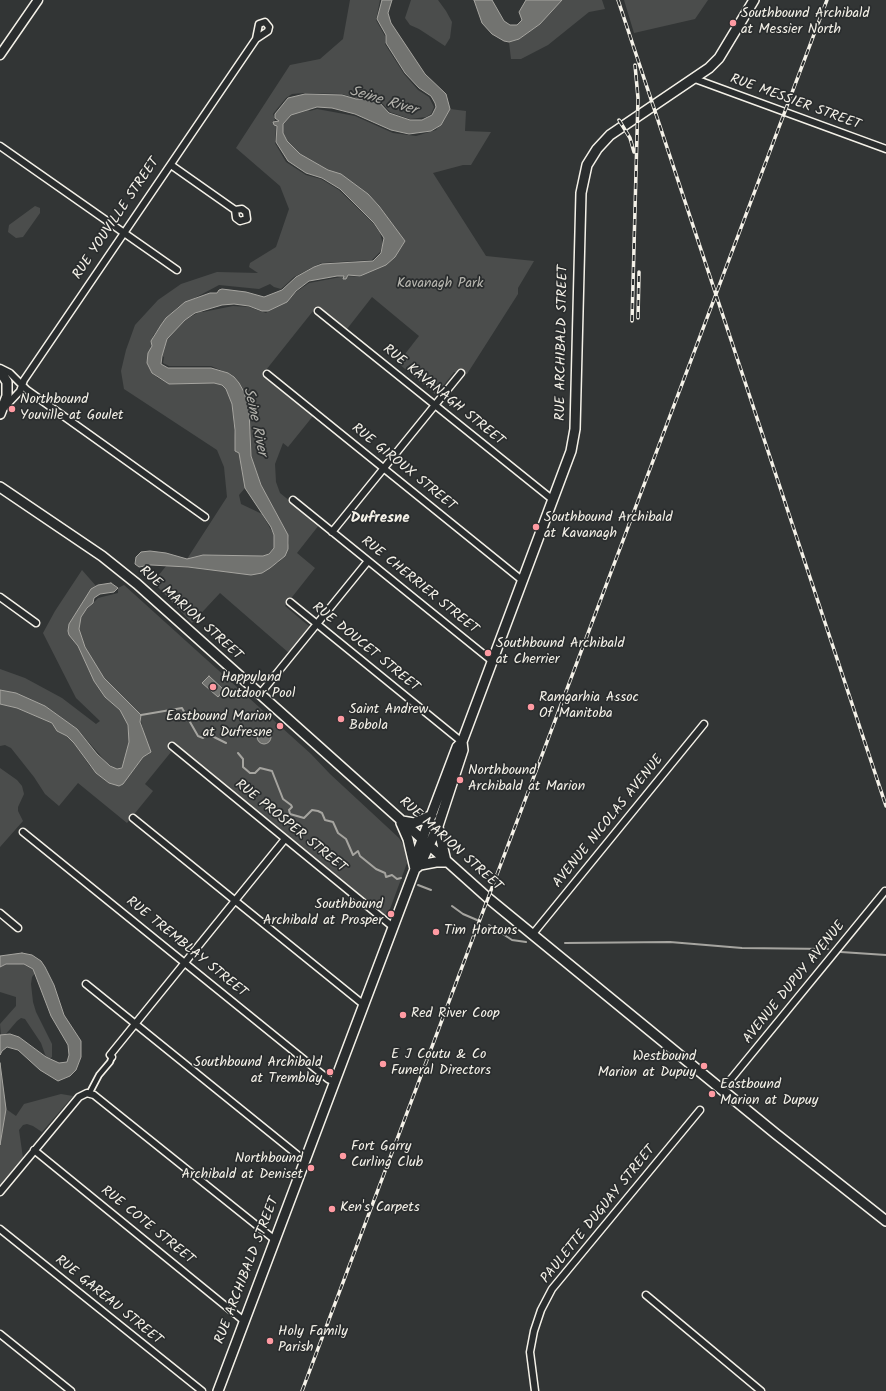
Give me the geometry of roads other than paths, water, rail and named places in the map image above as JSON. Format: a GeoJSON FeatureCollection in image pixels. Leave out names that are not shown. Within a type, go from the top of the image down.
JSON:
{"type":"FeatureCollection","features":[{"type":"Feature","properties":{"kind":"main road","name":"RUE ARCHIBALD STREET"},"geometry":{"type":"LineString","coordinates":[[218,1391],[425,843],[432,815],[457,747],[462,742],[568,461],[575,430],[580,216],[581,193],[585,173],[596,148],[610,135],[695,79],[719,58],[754,0]]}},
{"type":"Feature","properties":{"kind":"main road"},"geometry":{"type":"LineString","coordinates":[[0,371],[7,382],[7,390],[1,412]]}},
{"type":"Feature","properties":{"kind":"main road","name":"RUE MARION STREET"},"geometry":{"type":"LineString","coordinates":[[0,487],[102,556],[137,584],[446,862],[722,1090],[886,1220]]}},
{"type":"Feature","properties":{"kind":"main road","name":"RUE ARCHIBALD STREET"},"geometry":{"type":"LineString","coordinates":[[425,843],[438,826],[463,750],[462,742]]}},
{"type":"Feature","properties":{"kind":"main road"},"geometry":{"type":"LineString","coordinates":[[432,815],[411,823],[401,821],[415,867],[436,862],[446,862],[438,826]]}},
{"type":"Feature","properties":{"kind":"street"},"geometry":{"type":"LineString","coordinates":[[0,55],[38,0]]}},
{"type":"Feature","properties":{"kind":"street","name":"RUE YOUVILLE STREET"},"geometry":{"type":"LineString","coordinates":[[1,412],[20,390],[22,384],[256,39]]}},
{"type":"Feature","properties":{"kind":"street","name":"RUE MESSIER STREET"},"geometry":{"type":"LineString","coordinates":[[695,79],[886,149]]}},
{"type":"Feature","properties":{"kind":"street"},"geometry":{"type":"LineString","coordinates":[[0,146],[125,232],[177,270]]}},
{"type":"Feature","properties":{"kind":"street"},"geometry":{"type":"LineString","coordinates":[[171,165],[235,210]]}},
{"type":"Feature","properties":{"kind":"street","name":"RUE KAVANAGH STREET"},"geometry":{"type":"LineString","coordinates":[[318,311],[553,500]]}},
{"type":"Feature","properties":{"kind":"street"},"geometry":{"type":"LineString","coordinates":[[0,368],[10,373],[27,390],[205,517]]}},
{"type":"Feature","properties":{"kind":"street"},"geometry":{"type":"LineString","coordinates":[[332,532],[461,373]]}},
{"type":"Feature","properties":{"kind":"street","name":"RUE GIROUX STREET"},"geometry":{"type":"LineString","coordinates":[[267,374],[523,581]]}},
{"type":"Feature","properties":{"kind":"street","name":"RUE CHERRIER STREET"},"geometry":{"type":"LineString","coordinates":[[293,500],[492,661]]}},
{"type":"Feature","properties":{"kind":"street"},"geometry":{"type":"LineString","coordinates":[[260,694],[368,561]]}},
{"type":"Feature","properties":{"kind":"street"},"geometry":{"type":"LineString","coordinates":[[0,597],[36,623]]}},
{"type":"Feature","properties":{"kind":"street","name":"RUE DOUCET STREET"},"geometry":{"type":"LineString","coordinates":[[290,602],[462,742]]}},
{"type":"Feature","properties":{"kind":"street","name":"AVENUE NICOLAS AVENUE"},"geometry":{"type":"LineString","coordinates":[[532,934],[704,724]]}},
{"type":"Feature","properties":{"kind":"street","name":"RUE PROSPER STREET"},"geometry":{"type":"LineString","coordinates":[[172,746],[393,926]]}},
{"type":"Feature","properties":{"kind":"street"},"geometry":{"type":"LineString","coordinates":[[133,818],[364,1005]]}},
{"type":"Feature","properties":{"kind":"street","name":"RUE TREMBLAY STREET"},"geometry":{"type":"LineString","coordinates":[[23,832],[328,1079],[334,1082]]}},
{"type":"Feature","properties":{"kind":"street"},"geometry":{"type":"LineString","coordinates":[[0,1192],[79,1097],[88,1093],[112,1057],[110,1056],[285,838]]}},
{"type":"Feature","properties":{"kind":"street","name":"AVENUE DUPUY AVENUE"},"geometry":{"type":"LineString","coordinates":[[722,1090],[886,891]]}},
{"type":"Feature","properties":{"kind":"street"},"geometry":{"type":"LineString","coordinates":[[0,913],[18,928]]}},
{"type":"Feature","properties":{"kind":"street"},"geometry":{"type":"LineString","coordinates":[[86,984],[305,1161]]}},
{"type":"Feature","properties":{"kind":"street"},"geometry":{"type":"LineString","coordinates":[[88,1093],[100,1100],[275,1240]]}},
{"type":"Feature","properties":{"kind":"street","name":"PAULETTE DUGUAY STREET"},"geometry":{"type":"LineString","coordinates":[[535,1391],[530,1352],[534,1331],[541,1310],[552,1289],[700,1110]]}},
{"type":"Feature","properties":{"kind":"street","name":"RUE COTE STREET"},"geometry":{"type":"LineString","coordinates":[[34,1150],[244,1321]]}},
{"type":"Feature","properties":{"kind":"street","name":"RUE GAREAU STREET"},"geometry":{"type":"LineString","coordinates":[[0,1229],[202,1391]]}},
{"type":"Feature","properties":{"kind":"street"},"geometry":{"type":"LineString","coordinates":[[646,1295],[761,1391]]}},
{"type":"Feature","properties":{"kind":"street"},"geometry":{"type":"LineString","coordinates":[[0,1334],[71,1391]]}},
{"type":"Feature","properties":{"kind":"waterway"},"geometry":{"type":"LineString","coordinates":[[141,715],[182,708],[198,736],[203,738],[208,734],[226,743]]}},
{"type":"Feature","properties":{"kind":"waterway"},"geometry":{"type":"LineString","coordinates":[[238,753],[243,759],[243,767],[250,773],[255,773],[260,768],[272,771],[283,799],[292,807],[289,810],[290,814],[304,818],[312,810],[322,813],[325,820],[333,822],[338,833],[346,839],[353,855],[358,851],[360,856],[376,869],[385,873],[386,877],[392,875],[397,879],[401,878]]}},
{"type":"Feature","properties":{"kind":"waterway"},"geometry":{"type":"LineString","coordinates":[[418,885],[431,890]]}},
{"type":"Feature","properties":{"kind":"waterway"},"geometry":{"type":"LineString","coordinates":[[452,906],[463,914],[477,920]]}},
{"type":"Feature","properties":{"kind":"waterway"},"geometry":{"type":"LineString","coordinates":[[489,925],[512,940],[526,942]]}},
{"type":"Feature","properties":{"kind":"waterway"},"geometry":{"type":"LineString","coordinates":[[565,943],[670,942],[742,948],[828,949]]}},
{"type":"Feature","properties":{"kind":"waterway"},"geometry":{"type":"LineString","coordinates":[[841,952],[886,955]]}},
{"type":"Feature","properties":{"kind":"railway"},"geometry":{"type":"LineString","coordinates":[[618,0],[886,806]]}},
{"type":"Feature","properties":{"kind":"railway"},"geometry":{"type":"LineString","coordinates":[[302,1391],[827,0]]}},
{"type":"Feature","properties":{"kind":"railway"},"geometry":{"type":"LineString","coordinates":[[632,321],[638,98],[635,65]]}},
{"type":"Feature","properties":{"kind":"railway"},"geometry":{"type":"LineString","coordinates":[[619,120],[630,138],[634,152]]}},
{"type":"Feature","properties":{"kind":"railway"},"geometry":{"type":"LineString","coordinates":[[638,318],[639,272]]}},
{"type":"Feature","properties":{"kind":"place","name":"Southbound Archibald at Messier North"},"geometry":{"type":"Point","coordinates":[733,23]}},
{"type":"Feature","properties":{"kind":"place","name":"Northbound Youville at Goulet"},"geometry":{"type":"Point","coordinates":[12,409]}},
{"type":"Feature","properties":{"kind":"place","name":"Southbound Archibald at Kavanagh"},"geometry":{"type":"Point","coordinates":[536,527]}},
{"type":"Feature","properties":{"kind":"place","name":"Southbound Archibald at Cherrier"},"geometry":{"type":"Point","coordinates":[488,653]}},
{"type":"Feature","properties":{"kind":"place","name":"Happyland Outdoor Pool"},"geometry":{"type":"Point","coordinates":[213,687]}},
{"type":"Feature","properties":{"kind":"place","name":"Ramgarhia Assoc Of Manitoba"},"geometry":{"type":"Point","coordinates":[531,707]}},
{"type":"Feature","properties":{"kind":"place","name":"Saint Andrew Bobola"},"geometry":{"type":"Point","coordinates":[341,719]}},
{"type":"Feature","properties":{"kind":"place","name":"Eastbound Marion at Dufresne"},"geometry":{"type":"Point","coordinates":[280,726]}},
{"type":"Feature","properties":{"kind":"place","name":"Northbound Archibald at Marion"},"geometry":{"type":"Point","coordinates":[460,780]}},
{"type":"Feature","properties":{"kind":"place","name":"Southbound Archibald at Prosper"},"geometry":{"type":"Point","coordinates":[391,914]}},
{"type":"Feature","properties":{"kind":"place","name":"Tim Hortons"},"geometry":{"type":"Point","coordinates":[436,932]}},
{"type":"Feature","properties":{"kind":"place","name":"Red River Coop"},"geometry":{"type":"Point","coordinates":[403,1015]}},
{"type":"Feature","properties":{"kind":"place","name":"E J Coutu & Co Funeral Directors"},"geometry":{"type":"Point","coordinates":[383,1064]}},
{"type":"Feature","properties":{"kind":"place","name":"Westbound Marion at Dupuy"},"geometry":{"type":"Point","coordinates":[704,1066]}},
{"type":"Feature","properties":{"kind":"place","name":"Southbound Archibald at Tremblay"},"geometry":{"type":"Point","coordinates":[330,1072]}},
{"type":"Feature","properties":{"kind":"place","name":"Eastbound Marion at Dupuy"},"geometry":{"type":"Point","coordinates":[712,1094]}},
{"type":"Feature","properties":{"kind":"place","name":"Fort Garry Curling Club"},"geometry":{"type":"Point","coordinates":[343,1156]}},
{"type":"Feature","properties":{"kind":"place","name":"Northbound Archibald at Deniset"},"geometry":{"type":"Point","coordinates":[311,1168]}},
{"type":"Feature","properties":{"kind":"place","name":"Ken's Carpets"},"geometry":{"type":"Point","coordinates":[332,1209]}},
{"type":"Feature","properties":{"kind":"place","name":"Holy Family Parish"},"geometry":{"type":"Point","coordinates":[270,1341]}},
{"type":"Feature","properties":{"kind":"district","name":"Dufresne"},"geometry":{"type":"Point","coordinates":[380,519]}},
{"type":"Feature","properties":{"kind":"water label","name":"Seine River"},"geometry":{"type":"Point","coordinates":[383,102]}},
{"type":"Feature","properties":{"kind":"water label","name":"Seine River"},"geometry":{"type":"Point","coordinates":[254,422]}},
{"type":"Feature","properties":{"kind":"park label","name":"Kavanagh Park"},"geometry":{"type":"Point","coordinates":[440,285]}}]}
